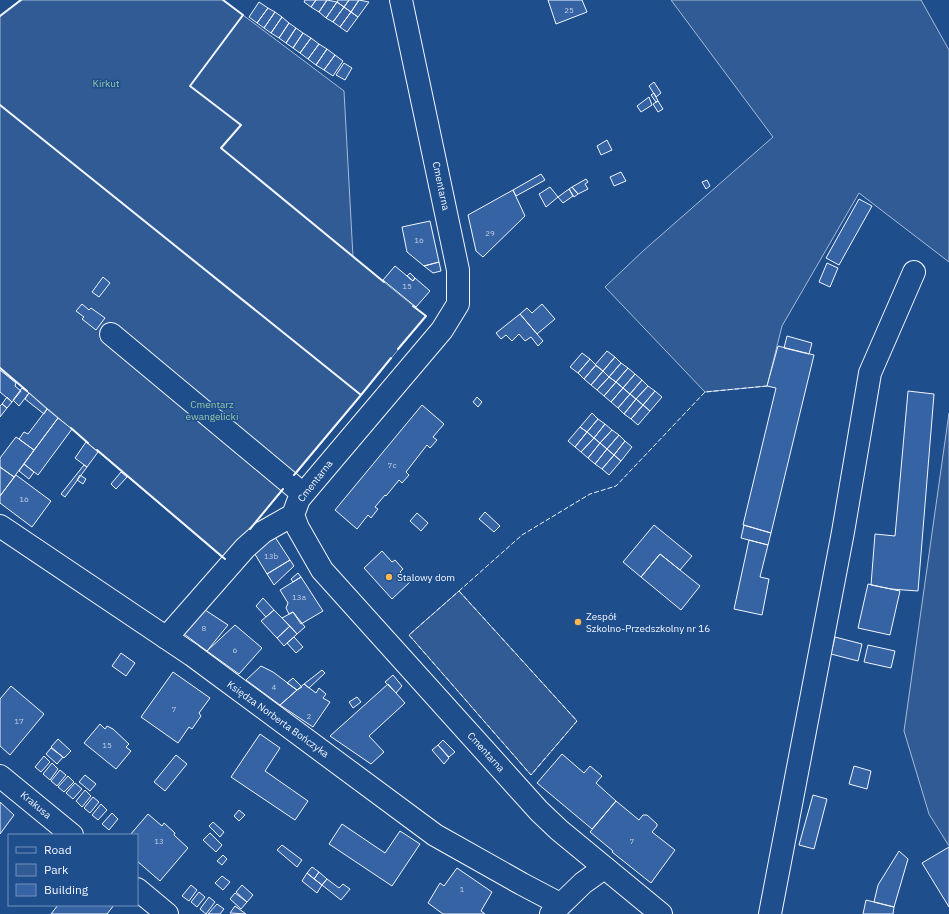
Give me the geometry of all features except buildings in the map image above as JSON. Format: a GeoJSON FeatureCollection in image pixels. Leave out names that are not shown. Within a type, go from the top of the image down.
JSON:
{"type":"FeatureCollection","features":[{"type":"Feature","properties":{"kind":"street","name":"Cmentarna"},"geometry":{"type":"LineString","coordinates":[[401,0],[458,270],[458,304],[442,330],[299,499],[293,515],[298,528],[322,570],[539,811],[604,868],[661,914]]}},
{"type":"Feature","properties":{"kind":"street"},"geometry":{"type":"LineString","coordinates":[[770,914],[843,532],[870,373],[914,272]]}},
{"type":"Feature","properties":{"kind":"street"},"geometry":{"type":"LineString","coordinates":[[111,334],[303,494]]}},
{"type":"Feature","properties":{"kind":"street"},"geometry":{"type":"LineString","coordinates":[[166,638],[245,548],[263,532],[293,515]]}},
{"type":"Feature","properties":{"kind":"street","name":"Księdza Norberta Bończyka"},"geometry":{"type":"LineString","coordinates":[[0,526],[166,638],[435,835],[522,884],[555,909]]}},
{"type":"Feature","properties":{"kind":"street","name":"Krakusa"},"geometry":{"type":"LineString","coordinates":[[0,776],[71,834]]}},
{"type":"Feature","properties":{"kind":"street"},"geometry":{"type":"LineString","coordinates":[[555,909],[582,883],[604,868]]}},
{"type":"Feature","properties":{"kind":"street"},"geometry":{"type":"LineString","coordinates":[[138,890],[167,914]]}},
{"type":"Feature","properties":{"kind":"green space"},"geometry":{"type":"Polygon","coordinates":[[[20,0],[223,0],[344,91],[353,257],[426,316],[225,560],[0,368],[0,16],[20,0]]]}},
{"type":"Feature","properties":{"kind":"green space"},"geometry":{"type":"Polygon","coordinates":[[[671,0],[921,0],[949,50],[949,262],[859,193],[782,326],[767,386],[705,392],[605,287],[643,251],[773,137],[671,0]]]}},
{"type":"Feature","properties":{"kind":"green space"},"geometry":{"type":"Polygon","coordinates":[[[949,413],[949,846],[929,814],[904,731],[949,413]]]}},
{"type":"Feature","properties":{"kind":"green space"},"geometry":{"type":"Polygon","coordinates":[[[459,591],[577,721],[531,775],[409,635],[459,591]]]}},
{"type":"Feature","properties":{"kind":"fence"},"geometry":{"type":"LineString","coordinates":[[459,591],[522,535],[590,494],[616,486],[705,392],[767,386]]}},
{"type":"Feature","properties":{"kind":"fence"},"geometry":{"type":"LineString","coordinates":[[459,591],[577,721],[531,775],[409,635],[459,591]]}},
{"type":"Feature","properties":{"kind":"wall"},"geometry":{"type":"LineString","coordinates":[[0,16],[21,0]]}},
{"type":"Feature","properties":{"kind":"wall"},"geometry":{"type":"LineString","coordinates":[[223,0],[243,15],[190,86],[241,125],[221,148],[384,282]]}},
{"type":"Feature","properties":{"kind":"wall"},"geometry":{"type":"LineString","coordinates":[[0,105],[361,395],[294,475]]}},
{"type":"Feature","properties":{"kind":"wall"},"geometry":{"type":"LineString","coordinates":[[398,349],[426,316],[413,306]]}},
{"type":"Feature","properties":{"kind":"wall"},"geometry":{"type":"LineString","coordinates":[[361,395],[391,358]]}},
{"type":"Feature","properties":{"kind":"wall"},"geometry":{"type":"LineString","coordinates":[[0,368],[27,391]]}},
{"type":"Feature","properties":{"kind":"wall"},"geometry":{"type":"LineString","coordinates":[[71,428],[88,443]]}},
{"type":"Feature","properties":{"kind":"wall"},"geometry":{"type":"LineString","coordinates":[[97,450],[225,559]]}},
{"type":"Feature","properties":{"kind":"wall"},"geometry":{"type":"LineString","coordinates":[[250,529],[283,489]]}},
{"type":"Feature","properties":{"kind":"place","name":"Stalowy dom"},"geometry":{"type":"Point","coordinates":[389,577]}},
{"type":"Feature","properties":{"kind":"place","name":"Zespół Szkolno-Przedszkolny nr 16"},"geometry":{"type":"Point","coordinates":[578,622]}},
{"type":"Feature","properties":{"kind":"park label","name":"Kirkut"},"geometry":{"type":"Point","coordinates":[106,83]}},
{"type":"Feature","properties":{"kind":"park label","name":"Cmentarz ewangelicki"},"geometry":{"type":"Point","coordinates":[212,410]}}]}
